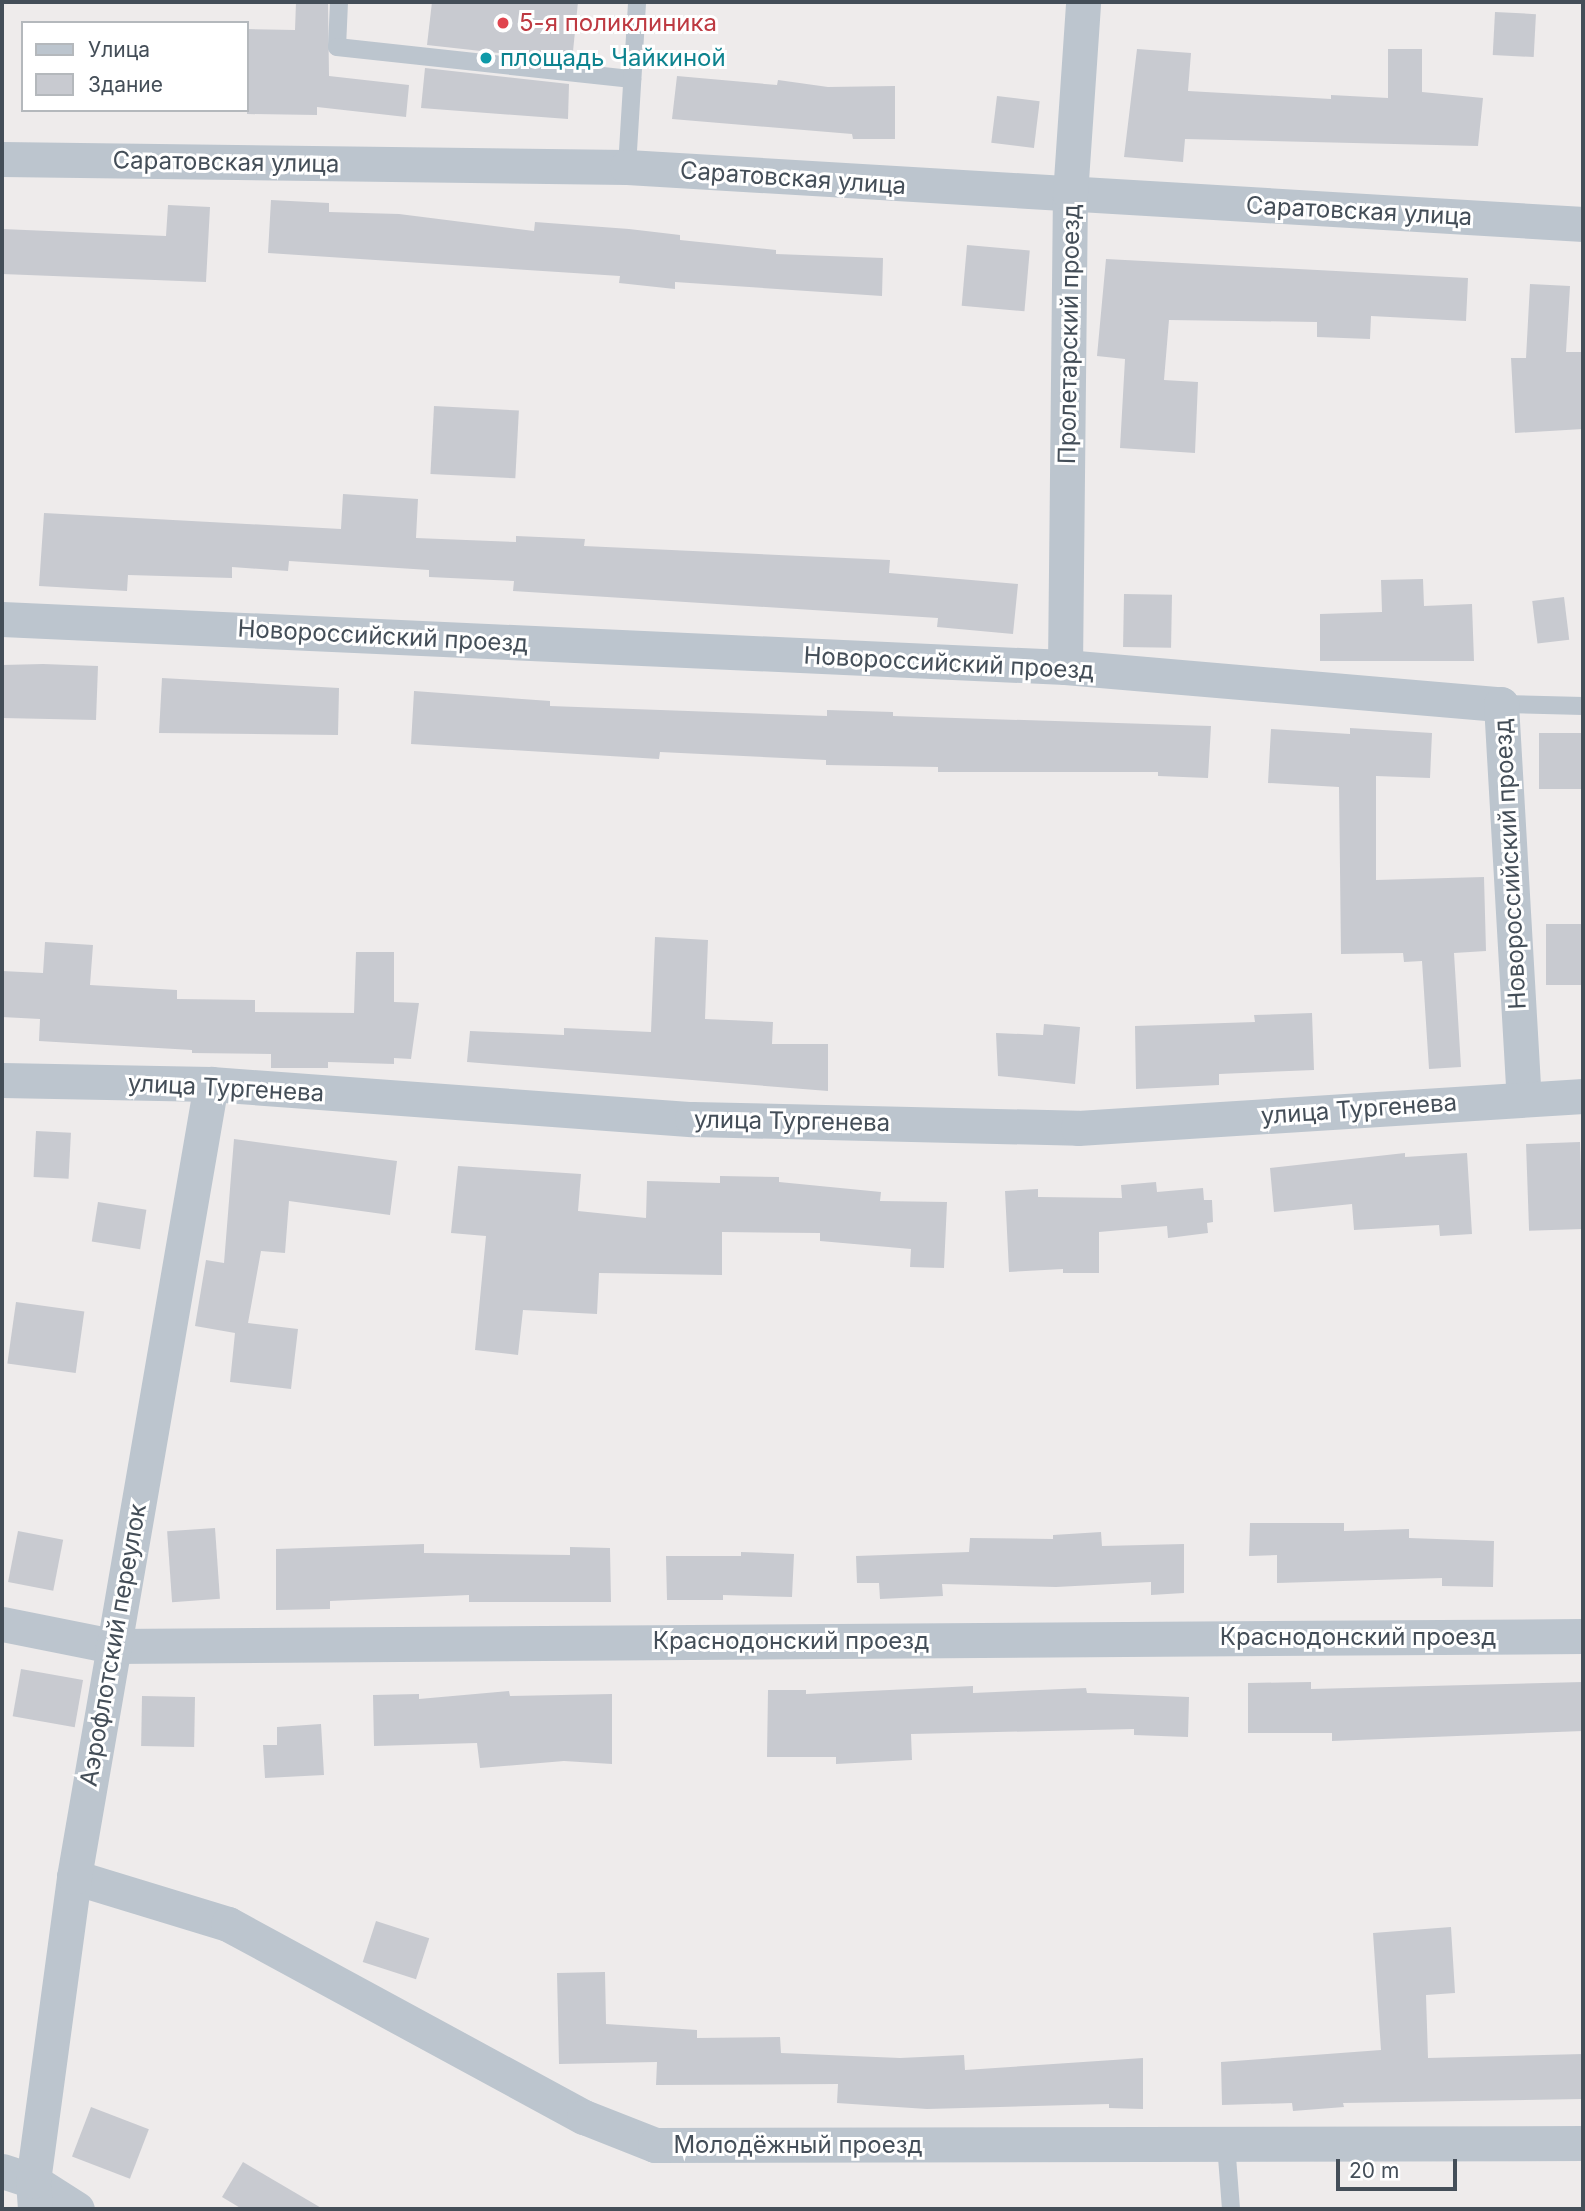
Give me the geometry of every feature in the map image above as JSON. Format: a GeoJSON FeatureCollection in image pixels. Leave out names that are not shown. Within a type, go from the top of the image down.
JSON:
{"type":"FeatureCollection","features":[{"type":"Feature","properties":{"kind":"street","name":"Пролетарский проезд"},"geometry":{"type":"LineString","coordinates":[[1065,667],[1070,195],[1083,2]]}},
{"type":"Feature","properties":{"kind":"street","name":"Саратовская улица"},"geometry":{"type":"LineString","coordinates":[[2,159],[627,167],[1583,224]]}},
{"type":"Feature","properties":{"kind":"street","name":"Новороссийский проезд"},"geometry":{"type":"LineString","coordinates":[[2,619],[1065,667],[1501,704],[1524,1098]]}},
{"type":"Feature","properties":{"kind":"street","name":"улица Тургенева"},"geometry":{"type":"LineString","coordinates":[[2,1080],[211,1084],[692,1119],[1078,1128],[1583,1096]]}},
{"type":"Feature","properties":{"kind":"street","name":"Аэрофлотский переулок"},"geometry":{"type":"LineString","coordinates":[[24,2187],[112,1646],[211,1084]]}},
{"type":"Feature","properties":{"kind":"street","name":"Краснодонский проезд"},"geometry":{"type":"LineString","coordinates":[[2,1624],[112,1646],[1583,1636]]}},
{"type":"Feature","properties":{"kind":"street","name":"Молодёжный проезд"},"geometry":{"type":"LineString","coordinates":[[74,1877],[228,1924],[584,2117],[656,2145],[1583,2143]]}},
{"type":"Feature","properties":{"kind":"street"},"geometry":{"type":"LineString","coordinates":[[24,2187],[77,2209]]}},
{"type":"Feature","properties":{"kind":"lane"},"geometry":{"type":"LineString","coordinates":[[339,2],[337,47],[632,79]]}},
{"type":"Feature","properties":{"kind":"lane"},"geometry":{"type":"LineString","coordinates":[[627,167],[637,2]]}},
{"type":"Feature","properties":{"kind":"lane"},"geometry":{"type":"LineString","coordinates":[[1501,704],[1583,706]]}},
{"type":"Feature","properties":{"kind":"lane"},"geometry":{"type":"LineString","coordinates":[[1226,2144],[1231,2209]]}},
{"type":"Feature","properties":{"kind":"building"},"geometry":{"type":"Polygon","coordinates":[[[296,2],[328,2],[329,76],[409,85],[406,117],[317,107],[317,115],[247,114],[248,29],[295,30],[296,2]]]}},
{"type":"Feature","properties":{"kind":"building","name":"5-я поликлиника"},"geometry":{"type":"Polygon","coordinates":[[[432,2],[578,2],[572,61],[427,45],[432,2]]]}},
{"type":"Feature","properties":{"kind":"building"},"geometry":{"type":"Polygon","coordinates":[[[1495,12],[1536,14],[1534,57],[1493,55],[1495,12]]]}},
{"type":"Feature","properties":{"kind":"building"},"geometry":{"type":"Polygon","coordinates":[[[1137,49],[1191,53],[1188,91],[1331,99],[1331,95],[1388,98],[1388,49],[1422,49],[1422,92],[1483,98],[1478,146],[1185,139],[1183,162],[1124,157],[1137,49]]]}},
{"type":"Feature","properties":{"kind":"building"},"geometry":{"type":"Polygon","coordinates":[[[425,68],[569,84],[568,119],[421,108],[425,68]]]}},
{"type":"Feature","properties":{"kind":"building"},"geometry":{"type":"Polygon","coordinates":[[[677,76],[777,85],[778,80],[828,87],[895,86],[895,139],[853,139],[852,134],[672,119],[677,76]]]}},
{"type":"Feature","properties":{"kind":"building"},"geometry":{"type":"Polygon","coordinates":[[[997,96],[1040,101],[1034,148],[991,143],[997,96]]]}},
{"type":"Feature","properties":{"kind":"building"},"geometry":{"type":"Polygon","coordinates":[[[271,200],[329,203],[329,212],[399,214],[534,231],[535,222],[629,229],[680,235],[680,240],[776,250],[776,254],[883,258],[882,296],[675,282],[675,289],[619,283],[620,276],[268,253],[271,200]]]}},
{"type":"Feature","properties":{"kind":"building"},"geometry":{"type":"Polygon","coordinates":[[[168,205],[210,207],[206,282],[2,274],[2,229],[166,236],[168,205]]]}},
{"type":"Feature","properties":{"kind":"building"},"geometry":{"type":"Polygon","coordinates":[[[967,245],[1030,250],[1024,311],[962,306],[967,245]]]}},
{"type":"Feature","properties":{"kind":"building"},"geometry":{"type":"Polygon","coordinates":[[[1106,259],[1468,278],[1466,321],[1371,316],[1370,339],[1317,337],[1317,322],[1169,320],[1164,380],[1198,382],[1195,453],[1120,448],[1125,359],[1097,356],[1106,259]]]}},
{"type":"Feature","properties":{"kind":"building"},"geometry":{"type":"Polygon","coordinates":[[[1530,284],[1570,286],[1566,352],[1583,352],[1583,429],[1515,433],[1511,358],[1526,358],[1530,284]]]}},
{"type":"Feature","properties":{"kind":"building"},"geometry":{"type":"Polygon","coordinates":[[[434,406],[519,410],[515,478],[430,474],[434,406]]]}},
{"type":"Feature","properties":{"kind":"building"},"geometry":{"type":"Polygon","coordinates":[[[343,494],[418,499],[416,538],[516,542],[516,536],[585,539],[584,546],[890,560],[889,573],[1018,584],[1013,634],[937,627],[938,618],[513,591],[514,581],[429,577],[429,570],[289,561],[288,571],[232,567],[232,578],[128,575],[127,591],[39,586],[44,513],[341,529],[343,494]]]}},
{"type":"Feature","properties":{"kind":"building"},"geometry":{"type":"Polygon","coordinates":[[[1423,579],[1424,606],[1472,604],[1474,661],[1320,661],[1320,614],[1382,612],[1381,580],[1423,579]]]}},
{"type":"Feature","properties":{"kind":"building"},"geometry":{"type":"Polygon","coordinates":[[[1124,594],[1172,595],[1171,648],[1123,647],[1124,594]]]}},
{"type":"Feature","properties":{"kind":"building"},"geometry":{"type":"Polygon","coordinates":[[[1564,597],[1569,640],[1537,644],[1532,601],[1564,597]]]}},
{"type":"Feature","properties":{"kind":"building"},"geometry":{"type":"Polygon","coordinates":[[[2,665],[98,666],[96,720],[2,718],[2,665]]]}},
{"type":"Feature","properties":{"kind":"building"},"geometry":{"type":"Polygon","coordinates":[[[162,678],[339,688],[338,735],[159,733],[162,678]]]}},
{"type":"Feature","properties":{"kind":"building"},"geometry":{"type":"Polygon","coordinates":[[[414,691],[550,701],[550,706],[827,716],[827,710],[893,712],[893,716],[1211,726],[1208,778],[1158,776],[1158,772],[938,772],[938,767],[826,765],[826,760],[660,752],[659,759],[411,744],[414,691]]]}},
{"type":"Feature","properties":{"kind":"building"},"geometry":{"type":"Polygon","coordinates":[[[1350,728],[1432,733],[1430,778],[1376,776],[1376,880],[1484,877],[1486,951],[1454,953],[1461,1067],[1429,1069],[1422,961],[1404,962],[1403,953],[1341,954],[1339,787],[1268,783],[1271,729],[1350,734],[1350,728]]]}},
{"type":"Feature","properties":{"kind":"building"},"geometry":{"type":"Polygon","coordinates":[[[1539,733],[1583,733],[1583,789],[1539,789],[1539,733]]]}},
{"type":"Feature","properties":{"kind":"building"},"geometry":{"type":"Polygon","coordinates":[[[1546,924],[1583,924],[1583,985],[1546,985],[1546,924]]]}},
{"type":"Feature","properties":{"kind":"building"},"geometry":{"type":"Polygon","coordinates":[[[655,937],[708,940],[705,1019],[773,1022],[772,1044],[828,1044],[828,1091],[467,1062],[470,1031],[564,1035],[564,1028],[651,1032],[655,937]]]}},
{"type":"Feature","properties":{"kind":"building"},"geometry":{"type":"Polygon","coordinates":[[[45,942],[93,945],[90,985],[177,990],[177,999],[255,1000],[255,1012],[354,1013],[356,952],[394,952],[394,1002],[419,1003],[411,1059],[394,1058],[394,1064],[328,1062],[328,1068],[271,1068],[271,1054],[192,1053],[192,1050],[39,1041],[40,1019],[2,1017],[2,971],[43,973],[45,942]]]}},
{"type":"Feature","properties":{"kind":"building"},"geometry":{"type":"Polygon","coordinates":[[[1312,1013],[1314,1070],[1219,1074],[1219,1085],[1136,1089],[1135,1026],[1255,1022],[1254,1015],[1312,1013]]]}},
{"type":"Feature","properties":{"kind":"building"},"geometry":{"type":"Polygon","coordinates":[[[1044,1024],[1080,1027],[1075,1084],[998,1076],[996,1033],[1043,1035],[1044,1024]]]}},
{"type":"Feature","properties":{"kind":"building"},"geometry":{"type":"Polygon","coordinates":[[[36,1131],[71,1133],[69,1179],[34,1177],[36,1131]]]}},
{"type":"Feature","properties":{"kind":"building"},"geometry":{"type":"Polygon","coordinates":[[[234,1139],[397,1161],[390,1215],[289,1201],[285,1253],[261,1251],[248,1323],[298,1329],[291,1389],[230,1382],[235,1333],[195,1326],[206,1260],[224,1263],[234,1139]]]}},
{"type":"Feature","properties":{"kind":"building"},"geometry":{"type":"Polygon","coordinates":[[[1580,1142],[1583,1229],[1529,1231],[1526,1144],[1580,1142]]]}},
{"type":"Feature","properties":{"kind":"building"},"geometry":{"type":"Polygon","coordinates":[[[1405,1153],[1405,1157],[1467,1153],[1472,1234],[1440,1236],[1439,1225],[1354,1230],[1352,1204],[1274,1212],[1270,1168],[1405,1153]]]}},
{"type":"Feature","properties":{"kind":"building"},"geometry":{"type":"Polygon","coordinates":[[[458,1166],[581,1174],[578,1211],[646,1218],[647,1181],[720,1183],[720,1176],[779,1177],[779,1182],[881,1192],[880,1201],[947,1202],[944,1268],[910,1267],[911,1249],[820,1241],[820,1233],[722,1232],[722,1275],[599,1273],[597,1314],[523,1310],[518,1355],[475,1350],[486,1236],[451,1233],[458,1166]]]}},
{"type":"Feature","properties":{"kind":"building"},"geometry":{"type":"Polygon","coordinates":[[[1156,1182],[1157,1192],[1203,1188],[1204,1200],[1212,1200],[1213,1222],[1207,1223],[1208,1233],[1168,1238],[1167,1226],[1099,1232],[1099,1273],[1063,1273],[1063,1269],[1009,1272],[1005,1191],[1038,1189],[1038,1197],[1122,1198],[1121,1185],[1156,1182]]]}},
{"type":"Feature","properties":{"kind":"building"},"geometry":{"type":"Polygon","coordinates":[[[98,1202],[146,1210],[140,1249],[92,1242],[98,1202]]]}},
{"type":"Feature","properties":{"kind":"building"},"geometry":{"type":"Polygon","coordinates":[[[16,1302],[84,1312],[76,1373],[7,1363],[16,1302]]]}},
{"type":"Feature","properties":{"kind":"building"},"geometry":{"type":"Polygon","coordinates":[[[1250,1523],[1344,1523],[1344,1531],[1409,1529],[1409,1538],[1494,1541],[1493,1587],[1442,1586],[1442,1578],[1277,1583],[1277,1555],[1249,1556],[1250,1523]]]}},
{"type":"Feature","properties":{"kind":"building"},"geometry":{"type":"Polygon","coordinates":[[[215,1528],[220,1599],[172,1602],[167,1531],[215,1528]]]}},
{"type":"Feature","properties":{"kind":"building"},"geometry":{"type":"Polygon","coordinates":[[[18,1531],[63,1540],[53,1591],[8,1582],[18,1531]]]}},
{"type":"Feature","properties":{"kind":"building"},"geometry":{"type":"Polygon","coordinates":[[[1101,1532],[1102,1546],[1184,1544],[1184,1593],[1151,1595],[1151,1582],[1056,1587],[942,1584],[943,1596],[880,1599],[879,1583],[857,1583],[856,1556],[969,1552],[970,1538],[1053,1539],[1053,1535],[1101,1532]]]}},
{"type":"Feature","properties":{"kind":"building"},"geometry":{"type":"Polygon","coordinates":[[[424,1544],[424,1553],[570,1555],[570,1547],[610,1548],[611,1602],[469,1602],[469,1595],[330,1601],[330,1609],[276,1610],[276,1549],[424,1544]]]}},
{"type":"Feature","properties":{"kind":"building"},"geometry":{"type":"Polygon","coordinates":[[[741,1552],[794,1554],[792,1597],[723,1595],[723,1600],[667,1600],[666,1556],[741,1556],[741,1552]]]}},
{"type":"Feature","properties":{"kind":"building"},"geometry":{"type":"Polygon","coordinates":[[[21,1669],[83,1680],[75,1727],[13,1716],[21,1669]]]}},
{"type":"Feature","properties":{"kind":"building"},"geometry":{"type":"Polygon","coordinates":[[[1311,1682],[1311,1689],[1583,1682],[1583,1731],[1332,1741],[1332,1733],[1248,1733],[1248,1683],[1311,1682]]]}},
{"type":"Feature","properties":{"kind":"building"},"geometry":{"type":"Polygon","coordinates":[[[973,1686],[973,1693],[1086,1688],[1087,1693],[1189,1697],[1188,1737],[1134,1735],[1134,1729],[911,1734],[912,1760],[836,1764],[836,1757],[767,1757],[768,1690],[806,1690],[806,1694],[973,1686]]]}},
{"type":"Feature","properties":{"kind":"building"},"geometry":{"type":"Polygon","coordinates":[[[509,1691],[510,1696],[612,1694],[612,1764],[564,1761],[480,1768],[477,1743],[374,1746],[373,1695],[419,1694],[419,1699],[509,1691]]]}},
{"type":"Feature","properties":{"kind":"building"},"geometry":{"type":"Polygon","coordinates":[[[142,1696],[195,1697],[194,1747],[141,1746],[142,1696]]]}},
{"type":"Feature","properties":{"kind":"building"},"geometry":{"type":"Polygon","coordinates":[[[321,1724],[324,1775],[265,1778],[263,1745],[277,1745],[277,1727],[321,1724]]]}},
{"type":"Feature","properties":{"kind":"building"},"geometry":{"type":"Polygon","coordinates":[[[376,1921],[429,1938],[416,1979],[363,1962],[376,1921]]]}},
{"type":"Feature","properties":{"kind":"building"},"geometry":{"type":"Polygon","coordinates":[[[1451,1927],[1455,1993],[1426,1995],[1428,2058],[1583,2054],[1583,2099],[1343,2103],[1344,2107],[1293,2111],[1292,2103],[1222,2105],[1221,2062],[1381,2050],[1373,1933],[1451,1927]]]}},
{"type":"Feature","properties":{"kind":"building"},"geometry":{"type":"Polygon","coordinates":[[[605,1972],[606,2024],[697,2030],[697,2038],[780,2037],[781,2053],[900,2058],[964,2055],[965,2070],[1143,2058],[1143,2109],[1109,2108],[1109,2104],[927,2109],[837,2103],[838,2084],[656,2085],[657,2062],[559,2064],[557,1973],[605,1972]]]}},
{"type":"Feature","properties":{"kind":"building"},"geometry":{"type":"Polygon","coordinates":[[[91,2107],[149,2129],[130,2179],[72,2156],[91,2107]]]}},
{"type":"Feature","properties":{"kind":"building"},"geometry":{"type":"Polygon","coordinates":[[[243,2162],[323,2209],[242,2209],[222,2197],[243,2162]]]}},
{"type":"Feature","properties":{"kind":"place","name":"5-я поликлиника"},"geometry":{"type":"Point","coordinates":[503,23]}},
{"type":"Feature","properties":{"kind":"place","name":"площадь Чайкиной"},"geometry":{"type":"Point","coordinates":[486,58]}}]}
